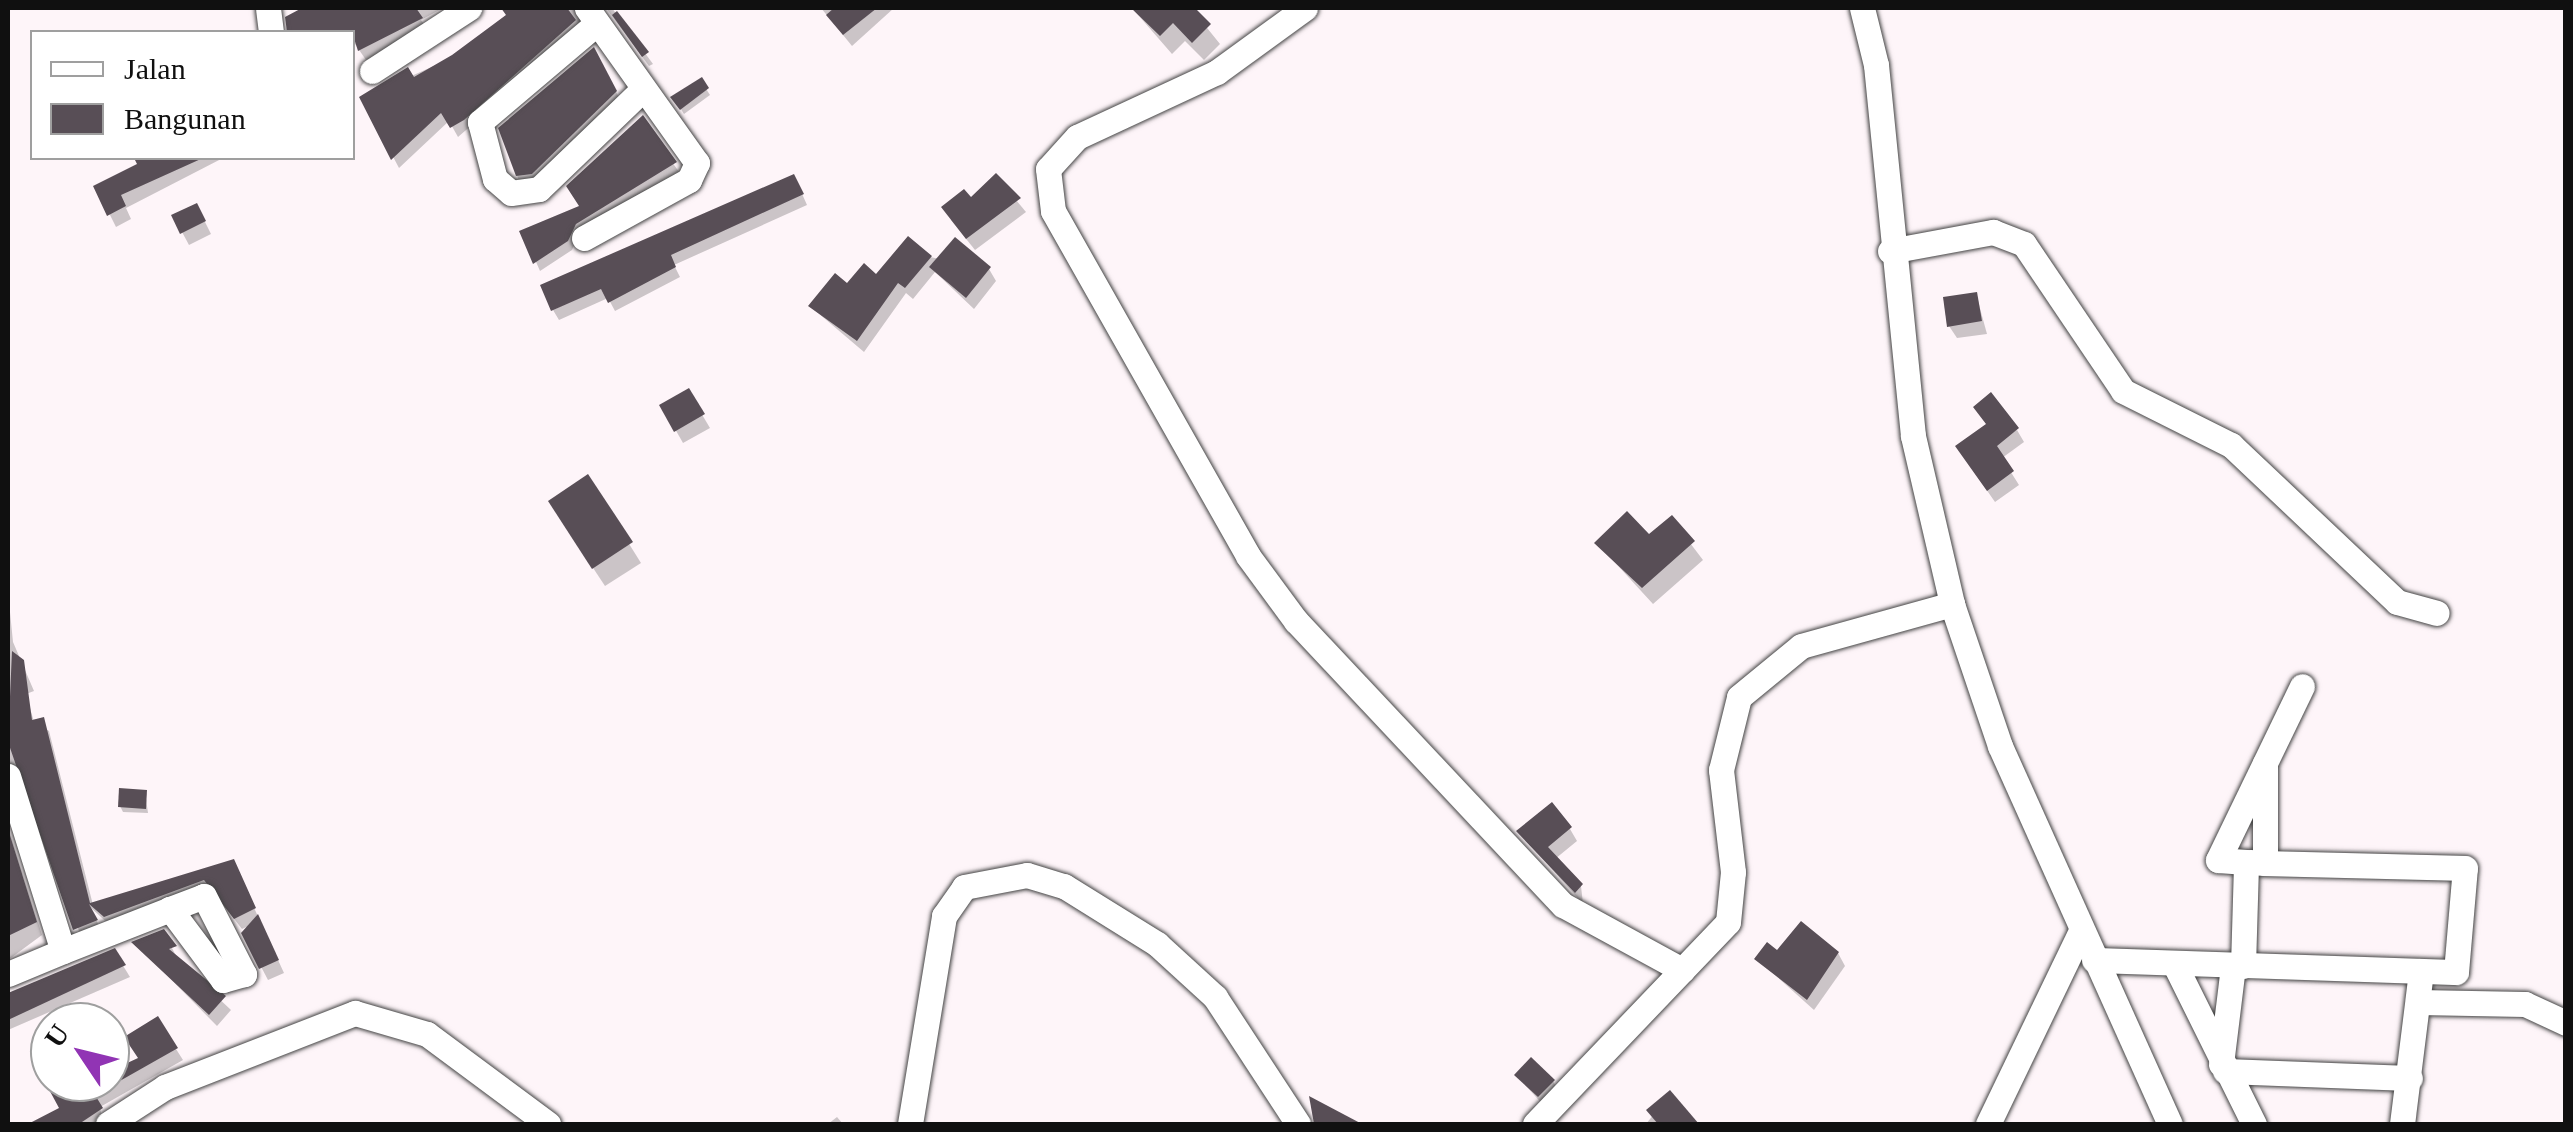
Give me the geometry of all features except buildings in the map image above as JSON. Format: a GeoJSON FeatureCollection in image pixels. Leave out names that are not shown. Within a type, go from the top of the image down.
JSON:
{"type":"FeatureCollection","features":[{"type":"Feature","properties":{"kind":"street"},"geometry":{"type":"LineString","coordinates":[[372,71],[440,16],[470,8]]}},
{"type":"Feature","properties":{"kind":"street"},"geometry":{"type":"LineString","coordinates":[[1304,8],[1217,72],[1077,137],[1048,169],[1053,211],[1248,556],[1296,622],[1563,905],[1682,970]]}},
{"type":"Feature","properties":{"kind":"street"},"geometry":{"type":"LineString","coordinates":[[1862,8],[1876,65],[1890,252],[1913,436],[1952,604],[2000,746],[2170,1124]]}},
{"type":"Feature","properties":{"kind":"street"},"geometry":{"type":"LineString","coordinates":[[584,238],[694,172],[690,144],[591,16],[480,122],[495,179],[512,193],[538,189],[643,88]]}},
{"type":"Feature","properties":{"kind":"street"},"geometry":{"type":"LineString","coordinates":[[1890,252],[1993,232],[2024,244],[2124,391],[2231,445],[2397,602],[2437,613]]}},
{"type":"Feature","properties":{"kind":"street"},"geometry":{"type":"LineString","coordinates":[[1535,1124],[1728,922],[1733,872],[1721,770],[1739,697],[1800,646],[1952,604]]}},
{"type":"Feature","properties":{"kind":"street"},"geometry":{"type":"LineString","coordinates":[[2094,960],[2456,972],[2465,868],[2218,860],[2265,754],[2302,686]]}},
{"type":"Feature","properties":{"kind":"street"},"geometry":{"type":"LineString","coordinates":[[2223,1067],[2256,862],[2265,754]]}},
{"type":"Feature","properties":{"kind":"street"},"geometry":{"type":"LineString","coordinates":[[8,776],[20,855],[63,951]]}},
{"type":"Feature","properties":{"kind":"street"},"geometry":{"type":"LineString","coordinates":[[910,1124],[944,916],[964,887],[1027,875],[1064,886],[1157,944],[1216,997],[1298,1124]]}},
{"type":"Feature","properties":{"kind":"street"},"geometry":{"type":"LineString","coordinates":[[8,974],[170,909]]}},
{"type":"Feature","properties":{"kind":"street"},"geometry":{"type":"LineString","coordinates":[[1988,1124],[2081,931]]}},
{"type":"Feature","properties":{"kind":"street"},"geometry":{"type":"LineString","coordinates":[[2174,962],[2254,1124]]}},
{"type":"Feature","properties":{"kind":"street"},"geometry":{"type":"LineString","coordinates":[[2402,1124],[2421,971]]}},
{"type":"Feature","properties":{"kind":"street"},"geometry":{"type":"LineString","coordinates":[[2418,1002],[2525,1004],[2566,1023]]}},
{"type":"Feature","properties":{"kind":"street"},"geometry":{"type":"LineString","coordinates":[[108,1124],[165,1087],[355,1013],[427,1034],[548,1124]]}},
{"type":"Feature","properties":{"kind":"street"},"geometry":{"type":"LineString","coordinates":[[2223,1067],[2410,1078]]}}]}
